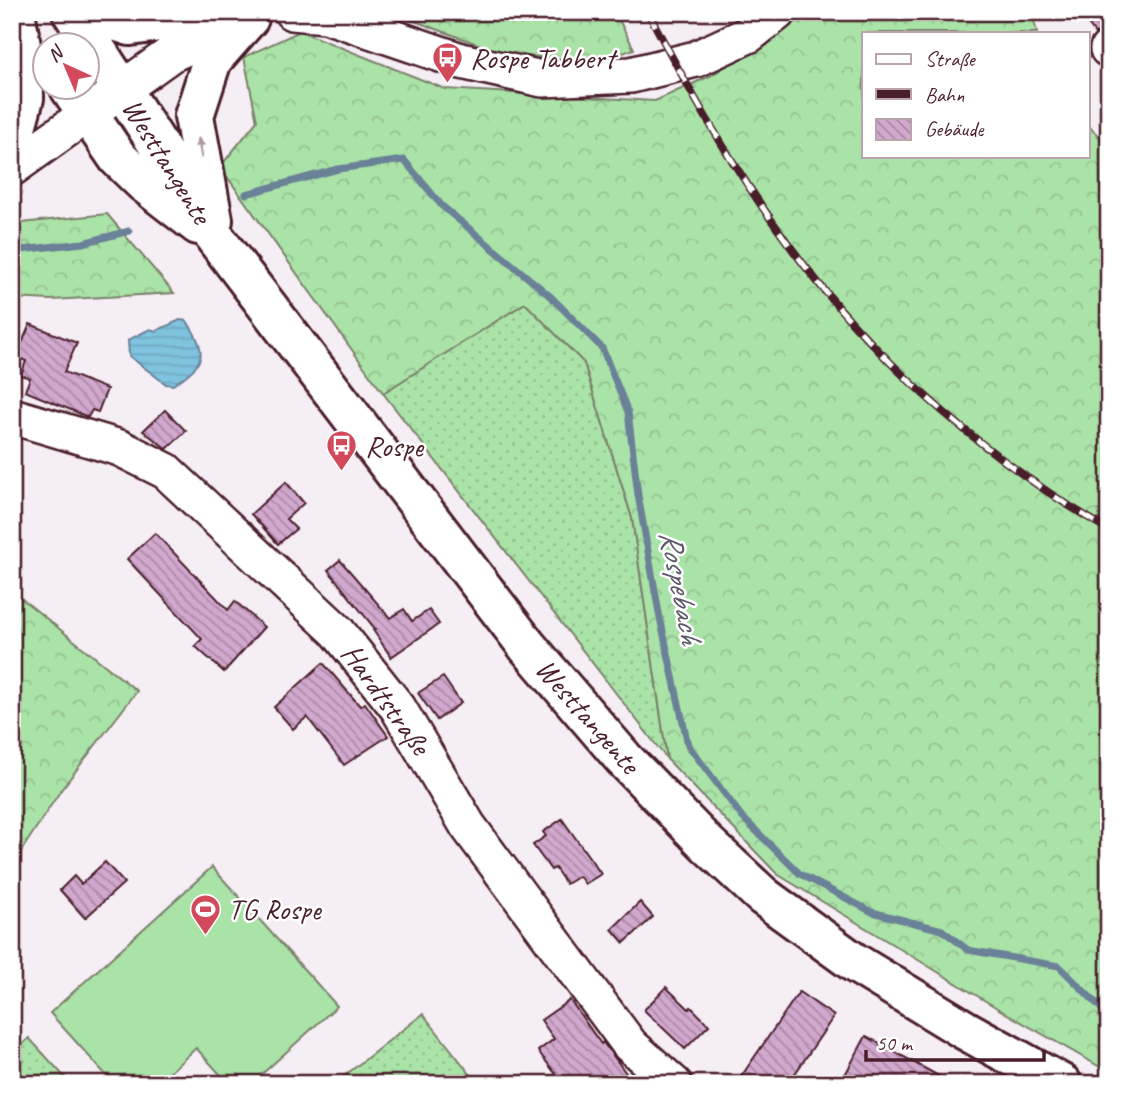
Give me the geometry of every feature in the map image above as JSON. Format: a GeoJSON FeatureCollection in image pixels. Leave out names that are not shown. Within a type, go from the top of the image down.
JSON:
{"type":"FeatureCollection","features":[{"type":"Feature","properties":{"kind":"main road"},"geometry":{"type":"LineString","coordinates":[[12,142],[24,98],[23,57],[15,12]]}},
{"type":"Feature","properties":{"kind":"main road"},"geometry":{"type":"LineString","coordinates":[[23,12],[36,32]]}},
{"type":"Feature","properties":{"kind":"main road","name":"Westtangente"},"geometry":{"type":"LineString","coordinates":[[72,12],[216,239],[527,646],[624,759],[706,843],[763,896],[855,963],[965,1030],[1062,1084]]}},
{"type":"Feature","properties":{"kind":"main road"},"geometry":{"type":"LineString","coordinates":[[88,12],[130,26],[184,19],[260,15]]}},
{"type":"Feature","properties":{"kind":"main road"},"geometry":{"type":"LineString","coordinates":[[216,239],[194,116],[212,60],[260,15]]}},
{"type":"Feature","properties":{"kind":"main road","name":"Westtangente"},"geometry":{"type":"LineString","coordinates":[[80,102],[118,158],[144,183],[216,239]]}},
{"type":"Feature","properties":{"kind":"street"},"geometry":{"type":"LineString","coordinates":[[292,12],[326,15],[461,61],[542,79],[631,75],[696,59],[750,34],[778,12]]}},
{"type":"Feature","properties":{"kind":"street"},"geometry":{"type":"LineString","coordinates":[[102,94],[121,89],[172,54],[260,15]]}},
{"type":"Feature","properties":{"kind":"street"},"geometry":{"type":"LineString","coordinates":[[12,168],[78,102]]}},
{"type":"Feature","properties":{"kind":"street","name":"Hardtstraße"},"geometry":{"type":"LineString","coordinates":[[12,416],[120,448],[166,471],[337,631],[398,708],[468,826],[605,1012],[630,1045],[674,1084]]}},
{"type":"Feature","properties":{"kind":"green space"},"geometry":{"type":"Polygon","coordinates":[[[390,12],[615,12],[634,49],[595,63],[502,53],[390,12]]]}},
{"type":"Feature","properties":{"kind":"green space"},"geometry":{"type":"Polygon","coordinates":[[[812,12],[1032,12],[1037,32],[862,32],[862,158],[1090,158],[1090,127],[1109,147],[1109,1072],[1002,1011],[777,874],[667,759],[632,518],[584,363],[525,303],[383,393],[220,167],[257,121],[244,57],[300,31],[445,89],[655,101],[710,76],[812,12]]]}},
{"type":"Feature","properties":{"kind":"green space"},"geometry":{"type":"Polygon","coordinates":[[[107,214],[174,293],[51,300],[12,298],[12,224],[107,214]]]}},
{"type":"Feature","properties":{"kind":"green space"},"geometry":{"type":"Polygon","coordinates":[[[525,303],[584,363],[632,518],[667,759],[383,393],[525,303]]]}},
{"type":"Feature","properties":{"kind":"green space"},"geometry":{"type":"Polygon","coordinates":[[[12,591],[137,691],[61,790],[12,865],[12,591]]]}},
{"type":"Feature","properties":{"kind":"green space","name":"TG Rospe"},"geometry":{"type":"Polygon","coordinates":[[[212,867],[337,1006],[251,1084],[229,1084],[196,1048],[157,1084],[114,1084],[50,1013],[212,867]]]}},
{"type":"Feature","properties":{"kind":"green space"},"geometry":{"type":"Polygon","coordinates":[[[423,1014],[478,1084],[334,1084],[423,1014]]]}},
{"type":"Feature","properties":{"kind":"green space"},"geometry":{"type":"Polygon","coordinates":[[[29,1038],[71,1084],[12,1084],[12,1054],[29,1038]]]}},
{"type":"Feature","properties":{"kind":"water"},"geometry":{"type":"Polygon","coordinates":[[[180,320],[187,321],[194,332],[200,357],[184,377],[173,385],[166,384],[129,356],[128,340],[150,329],[156,331],[180,320]]]}},
{"type":"Feature","properties":{"kind":"building"},"geometry":{"type":"Polygon","coordinates":[[[1079,12],[1109,12],[1109,25],[1095,34],[1079,12]]]}},
{"type":"Feature","properties":{"kind":"building"},"geometry":{"type":"Polygon","coordinates":[[[30,324],[77,343],[64,372],[107,389],[98,412],[92,410],[88,417],[25,391],[30,378],[21,375],[26,361],[16,357],[30,324]]]}},
{"type":"Feature","properties":{"kind":"building"},"geometry":{"type":"Polygon","coordinates":[[[165,410],[186,431],[167,449],[143,431],[165,410]]]}},
{"type":"Feature","properties":{"kind":"building"},"geometry":{"type":"Polygon","coordinates":[[[286,482],[304,503],[286,519],[296,529],[278,544],[251,514],[286,482]]]}},
{"type":"Feature","properties":{"kind":"building"},"geometry":{"type":"Polygon","coordinates":[[[155,533],[228,610],[235,601],[264,627],[224,672],[195,646],[202,639],[127,559],[155,533]]]}},
{"type":"Feature","properties":{"kind":"building"},"geometry":{"type":"Polygon","coordinates":[[[340,560],[390,618],[404,609],[412,621],[429,610],[439,624],[391,657],[373,630],[375,629],[328,570],[340,560]]]}},
{"type":"Feature","properties":{"kind":"building"},"geometry":{"type":"Polygon","coordinates":[[[323,663],[360,706],[365,703],[388,736],[344,765],[307,717],[293,729],[274,707],[323,663]]]}},
{"type":"Feature","properties":{"kind":"building"},"geometry":{"type":"Polygon","coordinates":[[[443,677],[461,703],[437,720],[418,693],[443,677]]]}},
{"type":"Feature","properties":{"kind":"building"},"geometry":{"type":"Polygon","coordinates":[[[562,819],[601,874],[585,884],[579,876],[566,884],[555,868],[551,870],[533,845],[546,836],[543,832],[562,819]]]}},
{"type":"Feature","properties":{"kind":"building"},"geometry":{"type":"Polygon","coordinates":[[[105,862],[124,883],[85,918],[60,890],[74,876],[81,884],[105,862]]]}},
{"type":"Feature","properties":{"kind":"building"},"geometry":{"type":"Polygon","coordinates":[[[640,902],[653,917],[624,943],[612,929],[640,902]]]}},
{"type":"Feature","properties":{"kind":"building"},"geometry":{"type":"Polygon","coordinates":[[[666,987],[709,1025],[685,1049],[644,1010],[666,987]]]}},
{"type":"Feature","properties":{"kind":"building"},"geometry":{"type":"Polygon","coordinates":[[[799,992],[834,1016],[788,1084],[736,1084],[799,992]]]}},
{"type":"Feature","properties":{"kind":"building"},"geometry":{"type":"Polygon","coordinates":[[[570,1000],[634,1084],[566,1084],[538,1051],[554,1039],[541,1020],[570,1000]]]}},
{"type":"Feature","properties":{"kind":"building"},"geometry":{"type":"Polygon","coordinates":[[[866,1036],[953,1084],[840,1084],[866,1036]]]}},
{"type":"Feature","properties":{"kind":"waterway","name":"Rospebach"},"geometry":{"type":"LineString","coordinates":[[246,194],[338,169],[404,160],[442,206],[550,296],[602,348],[628,412],[638,495],[659,613],[688,745],[742,817],[800,874],[872,912],[942,930],[968,950],[1059,966],[1102,1009],[1109,1028]]}},
{"type":"Feature","properties":{"kind":"waterway","name":"Rospebach"},"geometry":{"type":"LineString","coordinates":[[12,251],[83,243],[129,231]]}},
{"type":"Feature","properties":{"kind":"railway"},"geometry":{"type":"LineString","coordinates":[[648,12],[683,78],[741,174],[783,236],[837,305],[906,378],[983,445],[1066,504],[1109,530]]}},
{"type":"Feature","properties":{"kind":"place","name":"Rospe Tabbert"},"geometry":{"type":"Point","coordinates":[447,85]}},
{"type":"Feature","properties":{"kind":"place","name":"Rospe"},"geometry":{"type":"Point","coordinates":[342,473]}},
{"type":"Feature","properties":{"kind":"place","name":"TG Rospe"},"geometry":{"type":"Point","coordinates":[205,936]}}]}
